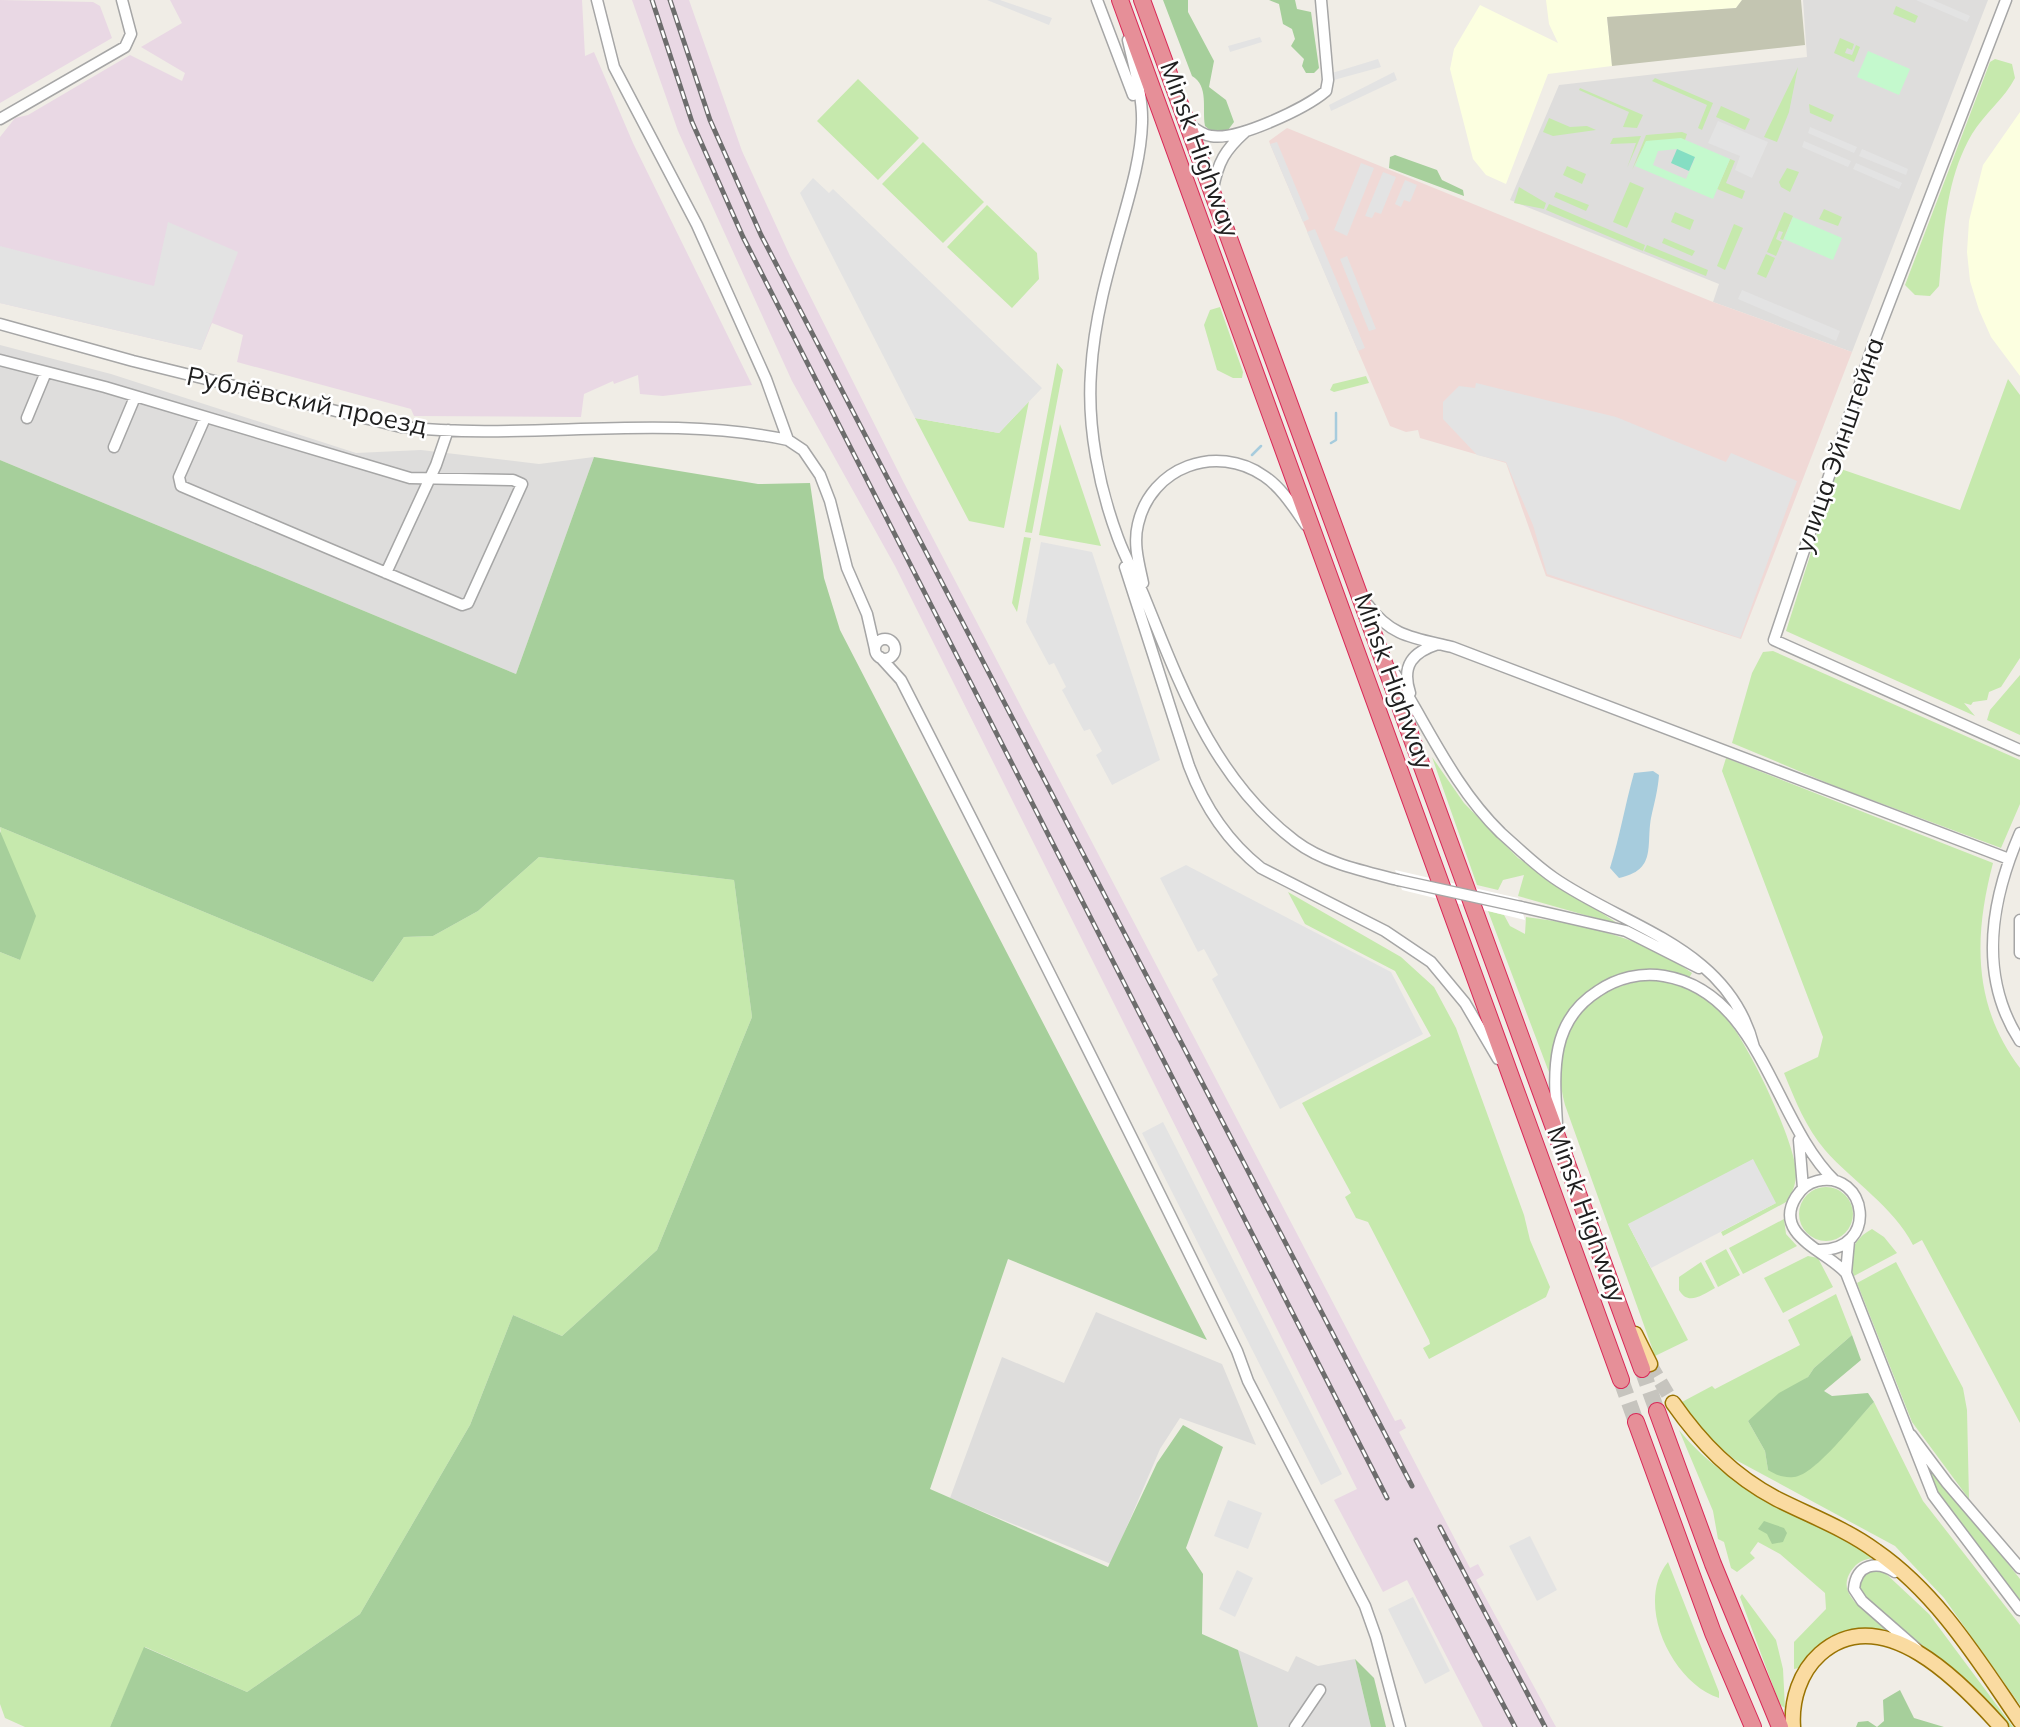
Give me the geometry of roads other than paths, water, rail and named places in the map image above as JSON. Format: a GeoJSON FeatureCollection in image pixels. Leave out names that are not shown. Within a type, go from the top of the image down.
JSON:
{"type":"FeatureCollection","features":[{"type":"Feature","properties":{"kind":"highway","name":"Minsk Highway"},"geometry":{"type":"LineString","coordinates":[[1119,0],[1621,1380]]}},
{"type":"Feature","properties":{"kind":"highway","name":"Minsk Highway"},"geometry":{"type":"LineString","coordinates":[[1142,0],[1612,1286],[1646,1366]]}},
{"type":"Feature","properties":{"kind":"highway"},"geometry":{"type":"LineString","coordinates":[[1657,1411],[1713,1564],[1780,1727]]}},
{"type":"Feature","properties":{"kind":"highway"},"geometry":{"type":"LineString","coordinates":[[1636,1422],[1713,1633],[1753,1727]]}},
{"type":"Feature","properties":{"kind":"main road"},"geometry":{"type":"LineString","coordinates":[[1673,1403],[1707,1448],[1741,1477],[1776,1498],[1859,1539],[1899,1568],[1948,1619],[2020,1721]]}},
{"type":"Feature","properties":{"kind":"main road"},"geometry":{"type":"LineString","coordinates":[[1793,1727],[1792,1715],[1799,1684],[1806,1670],[1826,1648],[1864,1636],[1894,1640],[1919,1651],[2001,1727]]}},
{"type":"Feature","properties":{"kind":"street"},"geometry":{"type":"LineString","coordinates":[[0,119],[125,47],[131,34],[122,0]]}},
{"type":"Feature","properties":{"kind":"street"},"geometry":{"type":"LineString","coordinates":[[597,0],[614,67],[697,225],[766,379],[788,440],[803,450],[820,475],[830,500],[847,568],[867,614],[878,653],[901,680],[1133,1137],[1237,1351],[1248,1381],[1364,1606],[1376,1637],[1400,1727]]}},
{"type":"Feature","properties":{"kind":"street"},"geometry":{"type":"LineString","coordinates":[[1097,0],[1134,97],[1136,162]]}},
{"type":"Feature","properties":{"kind":"street"},"geometry":{"type":"LineString","coordinates":[[1119,0],[1140,100],[1141,137],[1105,284],[1090,374],[1095,446],[1136,607],[1189,766],[1200,794],[1216,821],[1244,855],[1261,868],[1385,931],[1430,962],[1465,1003],[1522,1105]]}},
{"type":"Feature","properties":{"kind":"street"},"geometry":{"type":"LineString","coordinates":[[1187,123],[1207,136],[1228,136],[1319,97],[1326,91],[1328,79],[1321,0]]}},
{"type":"Feature","properties":{"kind":"street","name":"улица Эйнштейна"},"geometry":{"type":"LineString","coordinates":[[2006,0],[1872,348],[1774,640],[2020,750]]}},
{"type":"Feature","properties":{"kind":"street"},"geometry":{"type":"LineString","coordinates":[[1213,194],[1219,161],[1226,149],[1247,130]]}},
{"type":"Feature","properties":{"kind":"street","name":"Рублёвский проезд"},"geometry":{"type":"LineString","coordinates":[[0,324],[133,361],[411,428],[448,430],[606,426],[709,429],[788,440]]}},
{"type":"Feature","properties":{"kind":"street"},"geometry":{"type":"LineString","coordinates":[[0,360],[135,397],[410,478],[513,480],[522,484],[468,603],[462,606],[181,486],[179,477],[205,418]]}},
{"type":"Feature","properties":{"kind":"street"},"geometry":{"type":"LineString","coordinates":[[27,418],[46,372]]}},
{"type":"Feature","properties":{"kind":"street"},"geometry":{"type":"LineString","coordinates":[[114,447],[135,397]]}},
{"type":"Feature","properties":{"kind":"street"},"geometry":{"type":"LineString","coordinates":[[386,573],[430,478],[448,430]]}},
{"type":"Feature","properties":{"kind":"street"},"geometry":{"type":"LineString","coordinates":[[1146,599],[1136,546],[1142,510],[1160,483],[1188,465],[1219,460],[1252,468],[1267,477],[1287,498],[1318,542]]}},
{"type":"Feature","properties":{"kind":"street"},"geometry":{"type":"LineString","coordinates":[[1118,539],[1146,599],[1188,704],[1213,751],[1241,788],[1296,842],[1352,869],[1626,931],[1708,973]]}},
{"type":"Feature","properties":{"kind":"street"},"geometry":{"type":"LineString","coordinates":[[1357,588],[1381,623],[1393,631],[1438,644],[2009,859]]}},
{"type":"Feature","properties":{"kind":"street"},"geometry":{"type":"LineString","coordinates":[[867,614],[893,645],[901,680]]}},
{"type":"Feature","properties":{"kind":"street"},"geometry":{"type":"LineString","coordinates":[[878,653],[881,640],[893,645]]}},
{"type":"Feature","properties":{"kind":"street"},"geometry":{"type":"LineString","coordinates":[[1413,703],[1407,673],[1412,659],[1420,649],[1438,644]]}},
{"type":"Feature","properties":{"kind":"street"},"geometry":{"type":"LineString","coordinates":[[878,653],[890,658],[893,645]]}},
{"type":"Feature","properties":{"kind":"street"},"geometry":{"type":"LineString","coordinates":[[1378,648],[1462,789],[1511,842],[1554,878],[1679,946],[1708,973],[1741,1014],[1799,1137],[1835,1181],[1853,1193],[1858,1202],[1860,1223],[1849,1241],[1840,1247],[1819,1250]]}},
{"type":"Feature","properties":{"kind":"street"},"geometry":{"type":"LineString","coordinates":[[2020,833],[2009,859],[1992,926],[1993,965],[2004,1009],[2020,1041]]}},
{"type":"Feature","properties":{"kind":"street"},"geometry":{"type":"LineString","coordinates":[[2020,920],[2020,953]]}},
{"type":"Feature","properties":{"kind":"street"},"geometry":{"type":"LineString","coordinates":[[1559,1141],[1554,1068],[1559,1037],[1583,1002],[1610,983],[1641,975],[1658,975],[1683,981],[1722,1004],[1754,1046]]}},
{"type":"Feature","properties":{"kind":"street"},"geometry":{"type":"LineString","coordinates":[[1799,1137],[1803,1188],[1791,1209],[1792,1226],[1802,1241],[1819,1250],[1846,1273]]}},
{"type":"Feature","properties":{"kind":"street"},"geometry":{"type":"LineString","coordinates":[[1803,1188],[1824,1180],[1835,1181]]}},
{"type":"Feature","properties":{"kind":"street"},"geometry":{"type":"LineString","coordinates":[[1849,1241],[1846,1273],[1933,1494],[2020,1611]]}},
{"type":"Feature","properties":{"kind":"street"},"geometry":{"type":"LineString","coordinates":[[1905,1428],[1947,1483],[2020,1569]]}},
{"type":"Feature","properties":{"kind":"street"},"geometry":{"type":"LineString","coordinates":[[1919,1651],[1863,1601],[1854,1588],[1855,1581],[1862,1570],[1882,1565],[1930,1600]]}},
{"type":"Feature","properties":{"kind":"street"},"geometry":{"type":"LineString","coordinates":[[1294,1727],[1320,1690]]}},
{"type":"Feature","properties":{"kind":"water"},"geometry":{"type":"Polygon","coordinates":[[[1653,771],[1659,775],[1645,863],[1631,874],[1619,878],[1610,868],[1634,773],[1653,771]]]}},
{"type":"Feature","properties":{"kind":"waterway"},"geometry":{"type":"LineString","coordinates":[[1331,443],[1336,440],[1336,413]]}},
{"type":"Feature","properties":{"kind":"waterway"},"geometry":{"type":"LineString","coordinates":[[1252,455],[1261,446]]}},
{"type":"Feature","properties":{"kind":"tunnel"},"geometry":{"type":"LineString","coordinates":[[1650,1364],[1673,1403]]}},
{"type":"Feature","properties":{"kind":"tunnel"},"geometry":{"type":"LineString","coordinates":[[1642,1369],[1657,1411]]}},
{"type":"Feature","properties":{"kind":"tunnel"},"geometry":{"type":"LineString","coordinates":[[1621,1380],[1636,1422]]}},
{"type":"Feature","properties":{"kind":"railway"},"geometry":{"type":"LineString","coordinates":[[652,0],[692,122],[743,237],[1387,1498]]}},
{"type":"Feature","properties":{"kind":"railway"},"geometry":{"type":"LineString","coordinates":[[670,0],[710,120],[761,235],[1412,1486]]}},
{"type":"Feature","properties":{"kind":"railway"},"geometry":{"type":"LineString","coordinates":[[1440,1527],[1545,1727]]}},
{"type":"Feature","properties":{"kind":"railway"},"geometry":{"type":"LineString","coordinates":[[1416,1540],[1515,1727]]}}]}
